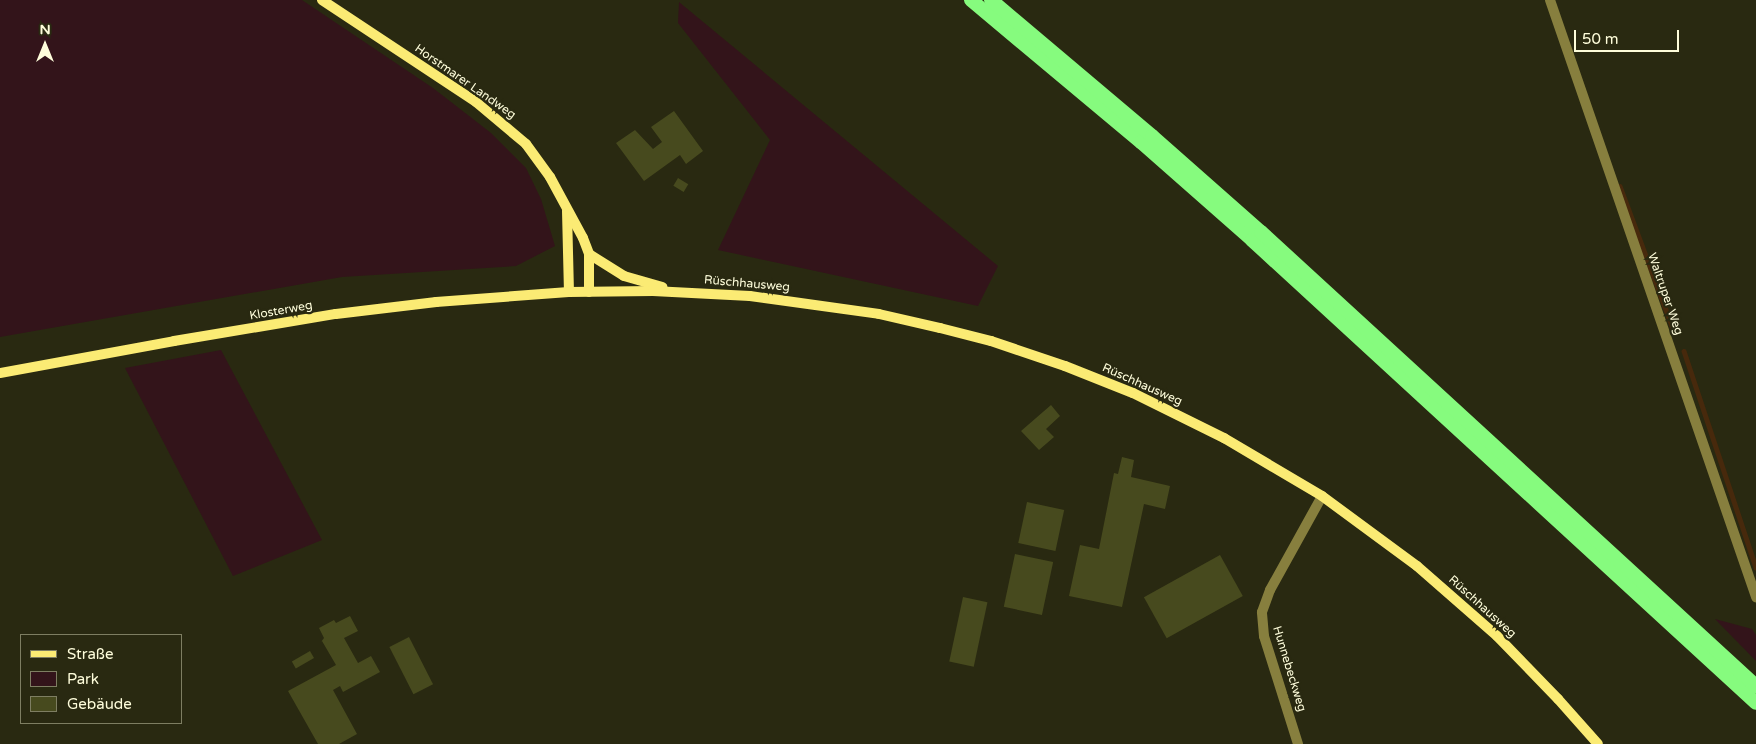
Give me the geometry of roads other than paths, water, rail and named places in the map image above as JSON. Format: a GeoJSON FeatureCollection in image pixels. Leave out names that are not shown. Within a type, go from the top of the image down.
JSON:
{"type":"FeatureCollection","features":[{"type":"Feature","properties":{"kind":"highway"},"geometry":{"type":"LineString","coordinates":[[972,0],[1141,142],[1252,240],[1756,703]]}},
{"type":"Feature","properties":{"kind":"highway"},"geometry":{"type":"LineString","coordinates":[[991,0],[1262,232],[1756,686]]}},
{"type":"Feature","properties":{"kind":"main road","name":"Horstmarer Landweg"},"geometry":{"type":"LineString","coordinates":[[322,0],[476,102],[526,144],[550,176],[567,210],[578,226],[589,254],[589,292]]}},
{"type":"Feature","properties":{"kind":"main road","name":"Horstmarer Landweg"},"geometry":{"type":"LineString","coordinates":[[567,210],[569,292]]}},
{"type":"Feature","properties":{"kind":"main road"},"geometry":{"type":"LineString","coordinates":[[589,254],[624,276],[683,292]]}},
{"type":"Feature","properties":{"kind":"main road","name":"Rüschhausweg"},"geometry":{"type":"LineString","coordinates":[[569,292],[683,292],[796,301],[861,311],[940,328],[990,342],[1092,377],[1172,412],[1266,461],[1322,496],[1417,566],[1497,636],[1558,699],[1598,744]]}},
{"type":"Feature","properties":{"kind":"main road","name":"Klosterweg"},"geometry":{"type":"LineString","coordinates":[[0,373],[336,314],[436,302],[569,292]]}},
{"type":"Feature","properties":{"kind":"street","name":"Waltruper Weg"},"geometry":{"type":"LineString","coordinates":[[1550,0],[1756,597]]}},
{"type":"Feature","properties":{"kind":"street","name":"Hunnebeckweg"},"geometry":{"type":"LineString","coordinates":[[1298,744],[1264,636],[1262,612],[1270,590],[1322,496]]}},
{"type":"Feature","properties":{"kind":"waterway"},"geometry":{"type":"LineString","coordinates":[[1620,186],[1672,326]]}},
{"type":"Feature","properties":{"kind":"waterway"},"geometry":{"type":"LineString","coordinates":[[1684,351],[1756,567]]}}]}
